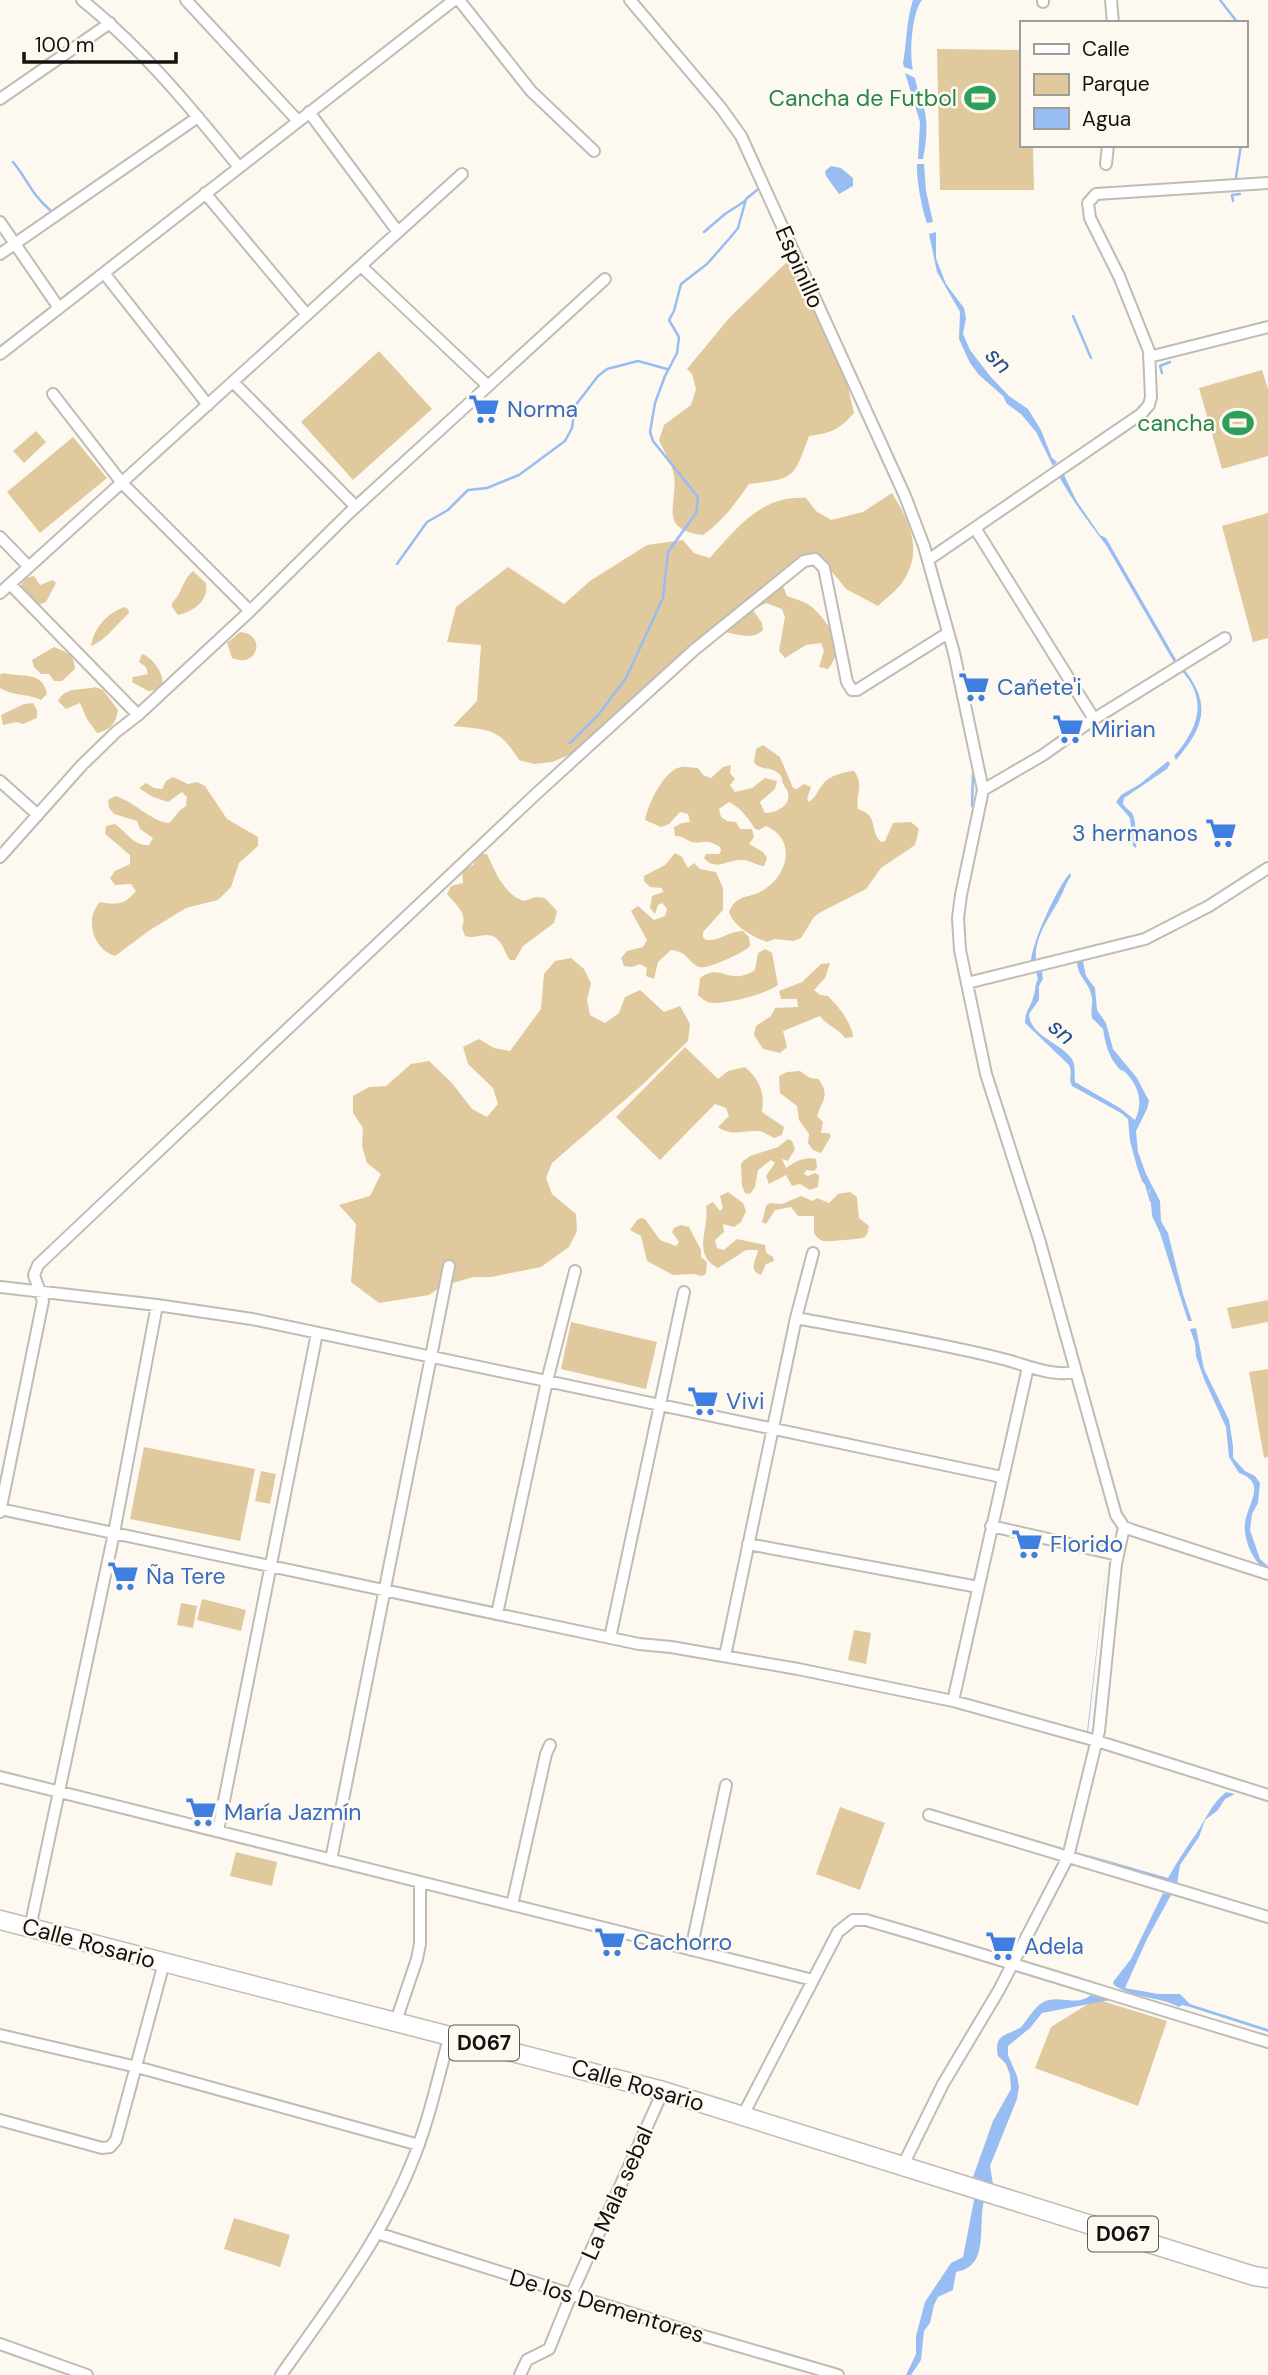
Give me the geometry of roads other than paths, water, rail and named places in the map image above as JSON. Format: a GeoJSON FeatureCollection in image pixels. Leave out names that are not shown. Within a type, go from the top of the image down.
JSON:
{"type":"FeatureCollection","features":[{"type":"Feature","properties":{"kind":"main road","name":"Calle Rosario"},"geometry":{"type":"LineString","coordinates":[[0,1920],[663,2091],[1268,2278]]}},
{"type":"Feature","properties":{"kind":"street"},"geometry":{"type":"LineString","coordinates":[[82,0],[110,23],[198,117],[239,167]]}},
{"type":"Feature","properties":{"kind":"street"},"geometry":{"type":"LineString","coordinates":[[186,0],[298,121]]}},
{"type":"Feature","properties":{"kind":"street"},"geometry":{"type":"LineString","coordinates":[[0,354],[456,0],[531,91],[594,151]]}},
{"type":"Feature","properties":{"kind":"street","name":"Espinillo"},"geometry":{"type":"LineString","coordinates":[[630,0],[721,107],[741,136],[905,496],[928,560],[948,634],[983,790]]}},
{"type":"Feature","properties":{"kind":"street"},"geometry":{"type":"LineString","coordinates":[[1111,0],[1113,21]]}},
{"type":"Feature","properties":{"kind":"street"},"geometry":{"type":"LineString","coordinates":[[0,99],[110,23]]}},
{"type":"Feature","properties":{"kind":"street"},"geometry":{"type":"LineString","coordinates":[[309,112],[398,232]]}},
{"type":"Feature","properties":{"kind":"street"},"geometry":{"type":"LineString","coordinates":[[0,254],[198,117]]}},
{"type":"Feature","properties":{"kind":"street"},"geometry":{"type":"LineString","coordinates":[[1106,164],[1108,147]]}},
{"type":"Feature","properties":{"kind":"street"},"geometry":{"type":"LineString","coordinates":[[0,593],[462,174]]}},
{"type":"Feature","properties":{"kind":"street"},"geometry":{"type":"LineString","coordinates":[[928,560],[1146,409],[1151,397],[1147,345],[1119,276],[1090,218],[1088,203],[1096,194],[1268,183]]}},
{"type":"Feature","properties":{"kind":"street"},"geometry":{"type":"LineString","coordinates":[[205,193],[307,315]]}},
{"type":"Feature","properties":{"kind":"street"},"geometry":{"type":"LineString","coordinates":[[0,222],[59,308]]}},
{"type":"Feature","properties":{"kind":"street"},"geometry":{"type":"LineString","coordinates":[[361,265],[487,385]]}},
{"type":"Feature","properties":{"kind":"street"},"geometry":{"type":"LineString","coordinates":[[104,273],[208,405]]}},
{"type":"Feature","properties":{"kind":"street"},"geometry":{"type":"LineString","coordinates":[[0,858],[82,765],[116,732],[138,715],[356,507],[605,279]]}},
{"type":"Feature","properties":{"kind":"street"},"geometry":{"type":"LineString","coordinates":[[1149,357],[1259,330]]}},
{"type":"Feature","properties":{"kind":"street"},"geometry":{"type":"LineString","coordinates":[[233,382],[356,507]]}},
{"type":"Feature","properties":{"kind":"street"},"geometry":{"type":"LineString","coordinates":[[54,394],[122,483],[250,611]]}},
{"type":"Feature","properties":{"kind":"street"},"geometry":{"type":"LineString","coordinates":[[975,528],[1094,719]]}},
{"type":"Feature","properties":{"kind":"street"},"geometry":{"type":"LineString","coordinates":[[0,537],[29,567]]}},
{"type":"Feature","properties":{"kind":"street"},"geometry":{"type":"LineString","coordinates":[[948,634],[857,691],[852,690],[847,682],[824,568],[815,559],[804,561],[694,650],[536,794],[35,1269],[34,1275],[43,1301],[0,1510],[610,1637],[725,1656],[953,1701],[1097,1741],[1268,1795]]}},
{"type":"Feature","properties":{"kind":"street"},"geometry":{"type":"LineString","coordinates":[[10,584],[138,715]]}},
{"type":"Feature","properties":{"kind":"street"},"geometry":{"type":"LineString","coordinates":[[1224,638],[983,790],[958,918],[960,950],[986,1074],[1039,1239],[1116,1515],[1124,1527],[1268,1574]]}},
{"type":"Feature","properties":{"kind":"street"},"geometry":{"type":"LineString","coordinates":[[0,781],[38,815]]}},
{"type":"Feature","properties":{"kind":"street"},"geometry":{"type":"LineString","coordinates":[[967,983],[1144,939],[1209,906],[1268,868]]}},
{"type":"Feature","properties":{"kind":"street"},"geometry":{"type":"LineString","coordinates":[[725,1656],[796,1318],[813,1253]]}},
{"type":"Feature","properties":{"kind":"street"},"geometry":{"type":"LineString","coordinates":[[331,1860],[450,1266]]}},
{"type":"Feature","properties":{"kind":"street"},"geometry":{"type":"LineString","coordinates":[[497,1614],[547,1381],[575,1271]]}},
{"type":"Feature","properties":{"kind":"street"},"geometry":{"type":"LineString","coordinates":[[0,1287],[157,1305],[252,1320],[1002,1477]]}},
{"type":"Feature","properties":{"kind":"street"},"geometry":{"type":"LineString","coordinates":[[610,1637],[684,1292]]}},
{"type":"Feature","properties":{"kind":"street"},"geometry":{"type":"LineString","coordinates":[[30,1928],[114,1533],[157,1305]]}},
{"type":"Feature","properties":{"kind":"street"},"geometry":{"type":"LineString","coordinates":[[796,1318],[1004,1359],[1059,1374],[1076,1372]]}},
{"type":"Feature","properties":{"kind":"street"},"geometry":{"type":"LineString","coordinates":[[218,1832],[317,1333]]}},
{"type":"Feature","properties":{"kind":"street"},"geometry":{"type":"LineString","coordinates":[[953,1701],[1028,1367]]}},
{"type":"Feature","properties":{"kind":"street"},"geometry":{"type":"LineString","coordinates":[[991,1526],[1118,1555]]}},
{"type":"Feature","properties":{"kind":"street"},"geometry":{"type":"LineString","coordinates":[[903,2165],[943,2084],[1013,1962],[1068,1857],[1097,1741],[1118,1555],[1124,1527]]}},
{"type":"Feature","properties":{"kind":"street"},"geometry":{"type":"LineString","coordinates":[[748,1544],[978,1587]]}},
{"type":"Feature","properties":{"kind":"street"},"geometry":{"type":"LineString","coordinates":[[512,1905],[550,1745]]}},
{"type":"Feature","properties":{"kind":"street"},"geometry":{"type":"LineString","coordinates":[[0,1777],[813,1980]]}},
{"type":"Feature","properties":{"kind":"street"},"geometry":{"type":"LineString","coordinates":[[691,1950],[726,1785]]}},
{"type":"Feature","properties":{"kind":"street"},"geometry":{"type":"LineString","coordinates":[[929,1815],[1268,1917]]}},
{"type":"Feature","properties":{"kind":"street"},"geometry":{"type":"LineString","coordinates":[[396,2021],[420,1944],[420,1882]]}},
{"type":"Feature","properties":{"kind":"street"},"geometry":{"type":"LineString","coordinates":[[743,2115],[838,1932],[846,1924],[859,1920],[1013,1962],[1268,2042]]}},
{"type":"Feature","properties":{"kind":"street"},"geometry":{"type":"LineString","coordinates":[[0,2120],[102,2148],[110,2147],[116,2140],[164,1963]]}},
{"type":"Feature","properties":{"kind":"street"},"geometry":{"type":"LineString","coordinates":[[281,2375],[334,2301],[377,2233],[409,2170],[419,2145],[450,2034]]}},
{"type":"Feature","properties":{"kind":"street"},"geometry":{"type":"LineString","coordinates":[[0,2035],[137,2067],[419,2145]]}},
{"type":"Feature","properties":{"kind":"street","name":"La Mala sebal"},"geometry":{"type":"LineString","coordinates":[[520,2375],[527,2360],[550,2349],[571,2295],[663,2091]]}},
{"type":"Feature","properties":{"kind":"street","name":"De los Dementores"},"geometry":{"type":"LineString","coordinates":[[377,2233],[571,2295],[838,2375]]}},
{"type":"Feature","properties":{"kind":"street"},"geometry":{"type":"LineString","coordinates":[[0,2344],[87,2375]]}},
{"type":"Feature","properties":{"kind":"water"},"geometry":{"type":"Polygon","coordinates":[[[913,0],[922,0],[912,34],[913,70],[904,67],[903,63],[913,0]]]}},
{"type":"Feature","properties":{"kind":"water"},"geometry":{"type":"Polygon","coordinates":[[[905,73],[915,78],[925,112],[923,159],[918,159],[920,122],[905,73]]]}},
{"type":"Feature","properties":{"kind":"water"},"geometry":{"type":"Polygon","coordinates":[[[917,164],[924,164],[926,191],[933,222],[927,223],[925,217],[918,185],[917,164]]]}},
{"type":"Feature","properties":{"kind":"water"},"geometry":{"type":"Polygon","coordinates":[[[831,166],[841,168],[853,178],[853,186],[839,194],[826,176],[825,171],[831,166]]]}},
{"type":"Feature","properties":{"kind":"water"},"geometry":{"type":"Polygon","coordinates":[[[936,232],[936,258],[946,284],[964,308],[966,318],[963,334],[970,350],[1009,396],[1028,409],[1041,430],[1052,458],[1057,462],[1053,466],[1036,432],[970,363],[959,339],[960,312],[937,272],[929,234],[936,232]]]}},
{"type":"Feature","properties":{"kind":"water"},"geometry":{"type":"Polygon","coordinates":[[[1064,475],[1076,500],[1100,535],[1106,538],[1178,663],[1175,664],[1106,545],[1065,487],[1060,478],[1064,475]]]}},
{"type":"Feature","properties":{"kind":"water"},"geometry":{"type":"Polygon","coordinates":[[[1184,669],[1198,694],[1201,716],[1193,737],[1176,760],[1174,756],[1189,735],[1197,714],[1195,692],[1181,670],[1184,669]]]}},
{"type":"Feature","properties":{"kind":"water"},"geometry":{"type":"Polygon","coordinates":[[[1168,761],[1170,764],[1167,769],[1124,798],[1123,804],[1132,813],[1134,820],[1136,848],[1133,846],[1130,818],[1116,802],[1121,795],[1140,784],[1168,761]]]}},
{"type":"Feature","properties":{"kind":"water"},"geometry":{"type":"Polygon","coordinates":[[[1070,873],[1071,876],[1039,937],[1036,960],[1031,961],[1046,915],[1070,873]]]}},
{"type":"Feature","properties":{"kind":"water"},"geometry":{"type":"Polygon","coordinates":[[[1083,961],[1086,976],[1095,988],[1097,1010],[1106,1023],[1113,1049],[1137,1078],[1149,1101],[1136,1131],[1138,1152],[1160,1201],[1161,1221],[1168,1233],[1192,1321],[1188,1321],[1152,1216],[1150,1191],[1142,1181],[1137,1167],[1128,1119],[1072,1086],[1069,1065],[1025,1023],[1038,979],[1036,972],[1042,971],[1039,1000],[1029,1014],[1031,1022],[1040,1034],[1072,1059],[1075,1082],[1120,1108],[1135,1120],[1139,1108],[1137,1090],[1131,1079],[1114,1062],[1107,1048],[1103,1029],[1092,1018],[1091,994],[1077,962],[1083,961]]]}},
{"type":"Feature","properties":{"kind":"water"},"geometry":{"type":"Polygon","coordinates":[[[1196,1328],[1204,1369],[1229,1420],[1233,1458],[1260,1483],[1258,1503],[1252,1514],[1250,1530],[1260,1559],[1268,1566],[1268,1570],[1258,1563],[1247,1543],[1245,1523],[1254,1488],[1248,1477],[1239,1473],[1229,1457],[1226,1427],[1196,1356],[1190,1329],[1196,1328]]]}},
{"type":"Feature","properties":{"kind":"water"},"geometry":{"type":"Polygon","coordinates":[[[1107,1559],[1088,1732],[1096,1735],[1097,1700],[1105,1708],[1111,1683],[1102,1736],[1142,1749],[962,1697],[1087,1732],[1107,1559]]]}},
{"type":"Feature","properties":{"kind":"water"},"geometry":{"type":"Polygon","coordinates":[[[1226,1792],[1235,1794],[1225,1799],[1218,1810],[1205,1820],[1199,1837],[1180,1865],[1177,1884],[1078,1852],[1168,1878],[1213,1807],[1226,1792]]]}},
{"type":"Feature","properties":{"kind":"water"},"geometry":{"type":"Polygon","coordinates":[[[1163,1893],[1171,1895],[1125,1988],[1158,1994],[1180,1994],[1190,2004],[1268,2029],[1268,2032],[1190,2007],[1179,2007],[1130,1993],[1114,1985],[1113,1982],[1131,1959],[1163,1893]]]}},
{"type":"Feature","properties":{"kind":"water"},"geometry":{"type":"Polygon","coordinates":[[[1091,1995],[1110,2000],[1042,2013],[1030,2028],[1008,2046],[1008,2055],[1019,2087],[1017,2099],[990,2166],[993,2184],[973,2177],[993,2121],[1011,2089],[1006,2064],[998,2056],[999,2040],[1022,2026],[1044,2002],[1055,1999],[1076,2001],[1091,1995]]]}},
{"type":"Feature","properties":{"kind":"water"},"geometry":{"type":"Polygon","coordinates":[[[975,2195],[985,2198],[979,2253],[967,2268],[956,2272],[953,2290],[938,2297],[930,2323],[924,2331],[921,2360],[911,2375],[906,2375],[916,2354],[916,2336],[925,2302],[951,2263],[963,2257],[975,2195]]]}},
{"type":"Feature","properties":{"kind":"waterway"},"geometry":{"type":"LineString","coordinates":[[1220,0],[1236,21]]}},
{"type":"Feature","properties":{"kind":"waterway"},"geometry":{"type":"LineString","coordinates":[[1236,177],[1241,147]]}},
{"type":"Feature","properties":{"kind":"waterway"},"geometry":{"type":"LineString","coordinates":[[13,162],[38,198],[50,210]]}},
{"type":"Feature","properties":{"kind":"waterway"},"geometry":{"type":"LineString","coordinates":[[570,743],[599,714],[626,678],[663,598],[668,552],[696,513],[698,497],[653,441],[650,432],[655,403],[677,353],[679,337],[669,320],[681,284],[707,264],[738,228],[746,199],[757,190]]}},
{"type":"Feature","properties":{"kind":"waterway","name":"sn"},"geometry":{"type":"LineString","coordinates":[[1233,201],[1232,195],[1240,194]]}},
{"type":"Feature","properties":{"kind":"waterway"},"geometry":{"type":"LineString","coordinates":[[704,232],[745,201]]}},
{"type":"Feature","properties":{"kind":"waterway"},"geometry":{"type":"LineString","coordinates":[[1073,316],[1091,358]]}},
{"type":"Feature","properties":{"kind":"waterway"},"geometry":{"type":"LineString","coordinates":[[397,564],[427,522],[448,510],[468,490],[487,488],[519,475],[565,441],[572,428],[575,406],[598,376],[607,369],[638,361],[667,369]]}},
{"type":"Feature","properties":{"kind":"waterway","name":"sn"},"geometry":{"type":"LineString","coordinates":[[1162,373],[1160,366],[1170,362]]}},
{"type":"Feature","properties":{"kind":"waterway"},"geometry":{"type":"LineString","coordinates":[[972,806],[973,774]]}},
{"type":"Feature","properties":{"kind":"waterway"},"geometry":{"type":"LineString","coordinates":[[1146,1184],[1151,1201]]}},
{"type":"Feature","properties":{"kind":"place","name":"Cancha de Futbol"},"geometry":{"type":"Point","coordinates":[980,98]}},
{"type":"Feature","properties":{"kind":"place","name":"Norma"},"geometry":{"type":"Point","coordinates":[484,409]}},
{"type":"Feature","properties":{"kind":"place","name":"cancha"},"geometry":{"type":"Point","coordinates":[1238,423]}},
{"type":"Feature","properties":{"kind":"place","name":"Cañete'i"},"geometry":{"type":"Point","coordinates":[974,687]}},
{"type":"Feature","properties":{"kind":"place","name":"Mirian"},"geometry":{"type":"Point","coordinates":[1068,729]}},
{"type":"Feature","properties":{"kind":"place","name":"3 hermanos"},"geometry":{"type":"Point","coordinates":[1221,833]}},
{"type":"Feature","properties":{"kind":"place","name":"Vivi"},"geometry":{"type":"Point","coordinates":[703,1401]}},
{"type":"Feature","properties":{"kind":"place","name":"Florido"},"geometry":{"type":"Point","coordinates":[1027,1544]}},
{"type":"Feature","properties":{"kind":"place","name":"Ña Tere"},"geometry":{"type":"Point","coordinates":[123,1576]}},
{"type":"Feature","properties":{"kind":"place","name":"María Jazmín"},"geometry":{"type":"Point","coordinates":[201,1812]}},
{"type":"Feature","properties":{"kind":"place","name":"Cachorro"},"geometry":{"type":"Point","coordinates":[610,1942]}},
{"type":"Feature","properties":{"kind":"place","name":"Adela"},"geometry":{"type":"Point","coordinates":[1001,1946]}}]}
